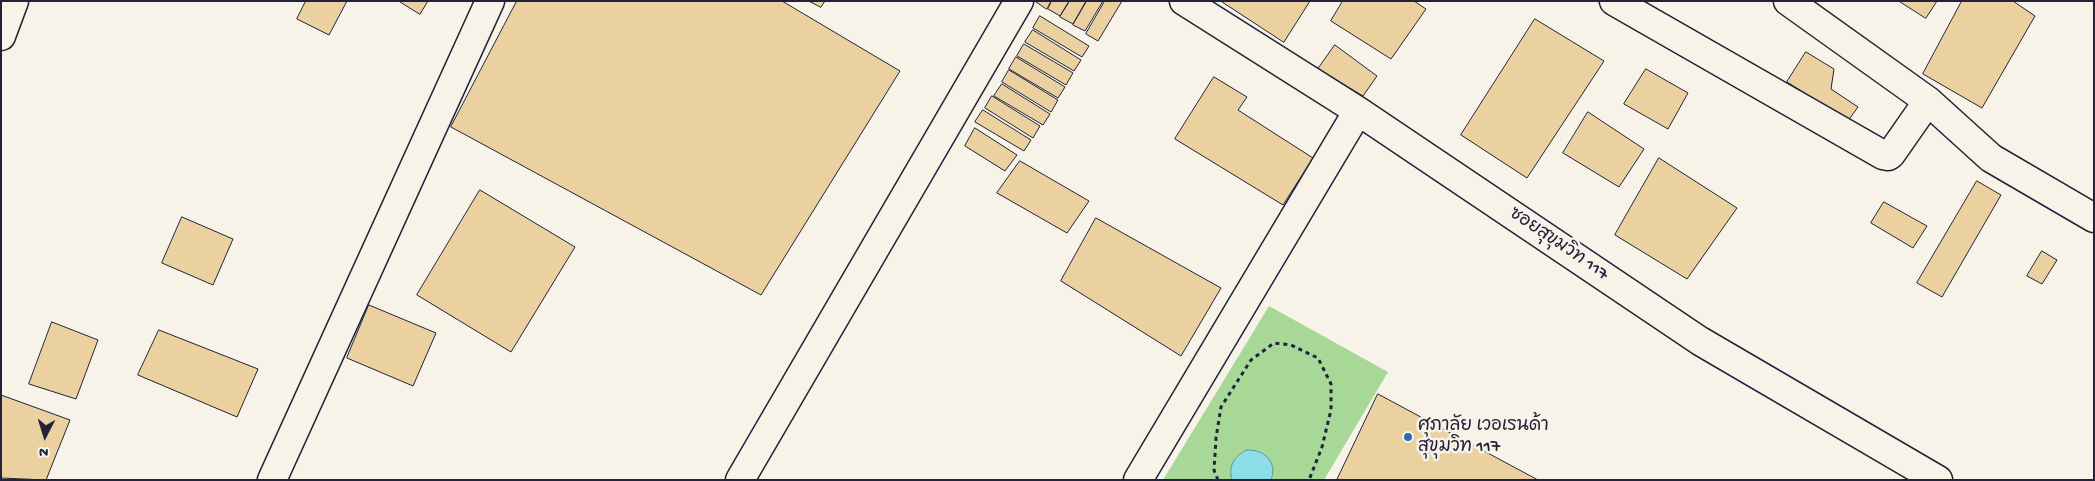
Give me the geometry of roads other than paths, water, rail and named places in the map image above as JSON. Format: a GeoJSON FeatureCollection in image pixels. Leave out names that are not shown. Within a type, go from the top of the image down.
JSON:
{"type":"FeatureCollection","features":[{"type":"Feature","properties":{"kind":"street"},"geometry":{"type":"LineString","coordinates":[[1,36],[14,1]]}},
{"type":"Feature","properties":{"kind":"street"},"geometry":{"type":"LineString","coordinates":[[272,480],[490,1]]}},
{"type":"Feature","properties":{"kind":"street"},"geometry":{"type":"LineString","coordinates":[[740,480],[1019,1]]}},
{"type":"Feature","properties":{"kind":"street","name":"ซอยสุขุมวิท 117"},"geometry":{"type":"LineString","coordinates":[[1184,1],[1358,111],[1700,340],[1938,480]]}},
{"type":"Feature","properties":{"kind":"street"},"geometry":{"type":"LineString","coordinates":[[1614,1],[1882,155],[1888,156],[1891,154],[1928,101]]}},
{"type":"Feature","properties":{"kind":"street"},"geometry":{"type":"LineString","coordinates":[[1788,1],[1928,101],[1991,158],[2094,218]]}},
{"type":"Feature","properties":{"kind":"street"},"geometry":{"type":"LineString","coordinates":[[1138,480],[1358,111]]}},
{"type":"Feature","properties":{"kind":"water"},"geometry":{"type":"Polygon","coordinates":[[[1247,450],[1259,452],[1268,458],[1273,468],[1271,480],[1232,480],[1231,470],[1235,458],[1247,450]]]}},
{"type":"Feature","properties":{"kind":"place","name":"ศุภาลัย เวอเรนด้า สุขุมวิท 117"},"geometry":{"type":"Point","coordinates":[1408,437]}}]}
